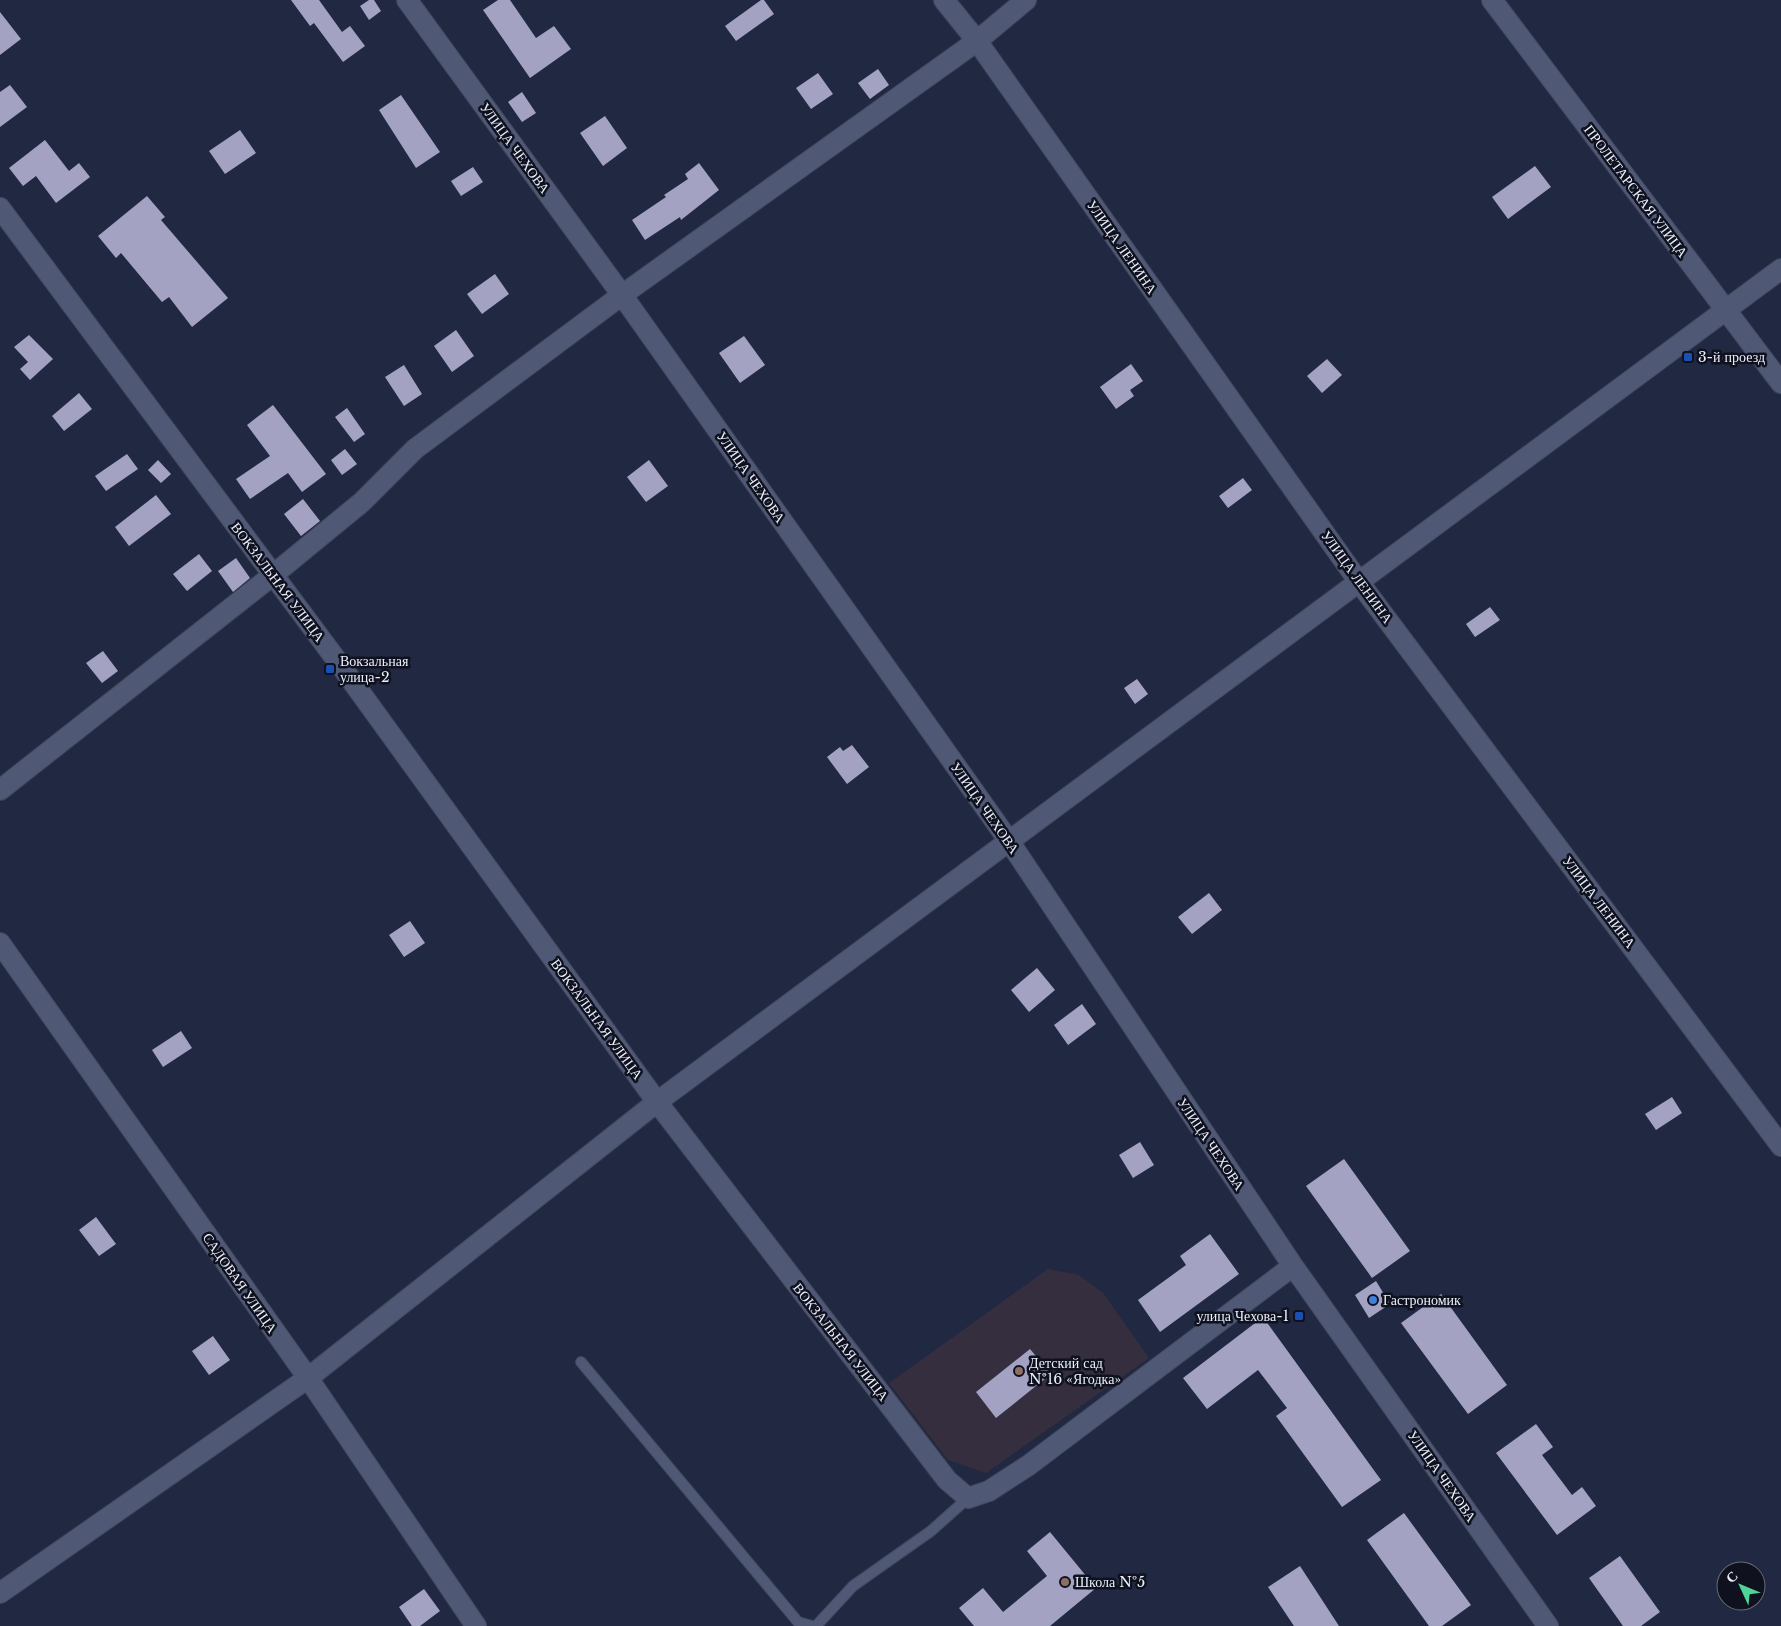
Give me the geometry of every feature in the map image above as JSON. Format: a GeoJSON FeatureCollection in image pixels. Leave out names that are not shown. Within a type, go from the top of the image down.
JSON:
{"type":"FeatureCollection","features":[{"type":"Feature","properties":{"kind":"street","name":"УЛИЦА ЧЕХОВА"},"geometry":{"type":"LineString","coordinates":[[407,0],[622,296],[1009,841],[1293,1266],[1548,1626]]}},
{"type":"Feature","properties":{"kind":"street","name":"УЛИЦА ЛЕНИНА"},"geometry":{"type":"LineString","coordinates":[[944,0],[977,41],[1359,582],[1781,1146]]}},
{"type":"Feature","properties":{"kind":"street"},"geometry":{"type":"LineString","coordinates":[[0,790],[273,576],[362,502],[415,449],[622,296],[977,41],[1026,0]]}},
{"type":"Feature","properties":{"kind":"street","name":"ПРОЛЕТАРСКАЯ УЛИЦА"},"geometry":{"type":"LineString","coordinates":[[1492,0],[1781,383]]}},
{"type":"Feature","properties":{"kind":"street","name":"ВОКЗАЛЬНАЯ УЛИЦА"},"geometry":{"type":"LineString","coordinates":[[0,208],[273,576],[657,1102],[948,1480],[968,1498]]}},
{"type":"Feature","properties":{"kind":"street"},"geometry":{"type":"LineString","coordinates":[[0,1593],[308,1378],[657,1102],[1781,269]]}},
{"type":"Feature","properties":{"kind":"street","name":"САДОВАЯ УЛИЦА"},"geometry":{"type":"LineString","coordinates":[[0,943],[308,1378],[476,1626]]}},
{"type":"Feature","properties":{"kind":"street"},"geometry":{"type":"LineString","coordinates":[[968,1498],[988,1491],[1029,1465],[1293,1266]]}},
{"type":"Feature","properties":{"kind":"lane"},"geometry":{"type":"LineString","coordinates":[[582,1362],[798,1622],[812,1626]]}},
{"type":"Feature","properties":{"kind":"lane"},"geometry":{"type":"LineString","coordinates":[[816,1626],[853,1586],[931,1531],[968,1498]]}},
{"type":"Feature","properties":{"kind":"shaded area","name":"Детский сад №16 «Ягодка»"},"geometry":{"type":"Polygon","coordinates":[[[1048,1269],[1079,1275],[1103,1293],[1149,1358],[986,1473],[948,1460],[889,1383],[1048,1269]]]}},
{"type":"Feature","properties":{"kind":"building"},"geometry":{"type":"Polygon","coordinates":[[[291,0],[319,0],[342,32],[350,26],[365,46],[343,62],[314,23],[310,26],[291,0]]]}},
{"type":"Feature","properties":{"kind":"building"},"geometry":{"type":"Polygon","coordinates":[[[369,0],[374,0],[381,11],[369,20],[360,6],[369,0]]]}},
{"type":"Feature","properties":{"kind":"building"},"geometry":{"type":"Polygon","coordinates":[[[498,0],[510,0],[536,38],[554,26],[571,49],[530,78],[483,10],[498,0]]]}},
{"type":"Feature","properties":{"kind":"building"},"geometry":{"type":"Polygon","coordinates":[[[761,0],[764,0],[774,14],[736,41],[725,26],[761,0]]]}},
{"type":"Feature","properties":{"kind":"building"},"geometry":{"type":"Polygon","coordinates":[[[0,12],[21,39],[0,55],[0,12]]]}},
{"type":"Feature","properties":{"kind":"building"},"geometry":{"type":"Polygon","coordinates":[[[878,69],[889,85],[870,99],[858,83],[878,69]]]}},
{"type":"Feature","properties":{"kind":"building"},"geometry":{"type":"Polygon","coordinates":[[[818,73],[833,94],[811,109],[796,88],[818,73]]]}},
{"type":"Feature","properties":{"kind":"building"},"geometry":{"type":"Polygon","coordinates":[[[10,85],[27,107],[0,127],[0,92],[10,85]]]}},
{"type":"Feature","properties":{"kind":"building"},"geometry":{"type":"Polygon","coordinates":[[[522,92],[536,113],[522,122],[508,102],[522,92]]]}},
{"type":"Feature","properties":{"kind":"building"},"geometry":{"type":"Polygon","coordinates":[[[401,95],[440,152],[416,168],[379,110],[401,95]]]}},
{"type":"Feature","properties":{"kind":"building"},"geometry":{"type":"Polygon","coordinates":[[[605,116],[627,148],[603,166],[580,133],[605,116]]]}},
{"type":"Feature","properties":{"kind":"building"},"geometry":{"type":"Polygon","coordinates":[[[240,130],[256,153],[225,174],[209,151],[240,130]]]}},
{"type":"Feature","properties":{"kind":"building"},"geometry":{"type":"Polygon","coordinates":[[[45,140],[69,171],[79,163],[90,177],[56,203],[36,176],[23,186],[9,168],[45,140]]]}},
{"type":"Feature","properties":{"kind":"building"},"geometry":{"type":"Polygon","coordinates":[[[699,163],[719,190],[681,220],[680,217],[645,240],[632,220],[666,197],[664,195],[688,179],[685,174],[699,163]]]}},
{"type":"Feature","properties":{"kind":"building"},"geometry":{"type":"Polygon","coordinates":[[[1535,166],[1551,187],[1508,219],[1492,197],[1535,166]]]}},
{"type":"Feature","properties":{"kind":"building"},"geometry":{"type":"Polygon","coordinates":[[[473,167],[483,182],[461,196],[451,181],[473,167]]]}},
{"type":"Feature","properties":{"kind":"building"},"geometry":{"type":"Polygon","coordinates":[[[147,196],[165,217],[161,220],[228,298],[192,327],[169,297],[162,302],[121,253],[116,258],[98,236],[147,196]]]}},
{"type":"Feature","properties":{"kind":"building"},"geometry":{"type":"Polygon","coordinates":[[[495,274],[509,294],[482,314],[467,294],[495,274]]]}},
{"type":"Feature","properties":{"kind":"building"},"geometry":{"type":"Polygon","coordinates":[[[456,330],[474,356],[452,372],[434,346],[456,330]]]}},
{"type":"Feature","properties":{"kind":"building"},"geometry":{"type":"Polygon","coordinates":[[[29,335],[53,359],[30,380],[20,369],[28,362],[14,347],[29,335]]]}},
{"type":"Feature","properties":{"kind":"building"},"geometry":{"type":"Polygon","coordinates":[[[744,336],[765,365],[740,383],[719,353],[744,336]]]}},
{"type":"Feature","properties":{"kind":"building"},"geometry":{"type":"Polygon","coordinates":[[[1327,359],[1342,375],[1322,393],[1307,376],[1327,359]]]}},
{"type":"Feature","properties":{"kind":"building"},"geometry":{"type":"Polygon","coordinates":[[[1131,364],[1143,381],[1130,390],[1134,396],[1116,409],[1100,387],[1131,364]]]}},
{"type":"Feature","properties":{"kind":"building"},"geometry":{"type":"Polygon","coordinates":[[[404,365],[422,394],[404,406],[385,377],[404,365]]]}},
{"type":"Feature","properties":{"kind":"building"},"geometry":{"type":"Polygon","coordinates":[[[79,393],[92,409],[64,431],[52,416],[79,393]]]}},
{"type":"Feature","properties":{"kind":"building"},"geometry":{"type":"Polygon","coordinates":[[[273,405],[326,474],[302,492],[288,473],[250,499],[236,479],[270,456],[247,425],[273,405]]]}},
{"type":"Feature","properties":{"kind":"building"},"geometry":{"type":"Polygon","coordinates":[[[347,408],[365,434],[354,442],[335,417],[347,408]]]}},
{"type":"Feature","properties":{"kind":"building"},"geometry":{"type":"Polygon","coordinates":[[[345,449],[357,464],[342,475],[331,460],[345,449]]]}},
{"type":"Feature","properties":{"kind":"building"},"geometry":{"type":"Polygon","coordinates":[[[127,454],[138,469],[106,491],[95,476],[127,454]]]}},
{"type":"Feature","properties":{"kind":"building"},"geometry":{"type":"Polygon","coordinates":[[[158,460],[171,474],[161,483],[148,470],[158,460]]]}},
{"type":"Feature","properties":{"kind":"building"},"geometry":{"type":"Polygon","coordinates":[[[649,460],[668,486],[646,502],[627,477],[649,460]]]}},
{"type":"Feature","properties":{"kind":"building"},"geometry":{"type":"Polygon","coordinates":[[[1243,478],[1252,490],[1228,508],[1219,496],[1243,478]]]}},
{"type":"Feature","properties":{"kind":"building"},"geometry":{"type":"Polygon","coordinates":[[[156,495],[171,514],[129,546],[115,527],[156,495]]]}},
{"type":"Feature","properties":{"kind":"building"},"geometry":{"type":"Polygon","coordinates":[[[303,499],[320,521],[301,536],[284,514],[303,499]]]}},
{"type":"Feature","properties":{"kind":"building"},"geometry":{"type":"Polygon","coordinates":[[[199,554],[212,571],[187,591],[173,574],[199,554]]]}},
{"type":"Feature","properties":{"kind":"building"},"geometry":{"type":"Polygon","coordinates":[[[236,558],[250,578],[233,592],[218,571],[236,558]]]}},
{"type":"Feature","properties":{"kind":"building"},"geometry":{"type":"Polygon","coordinates":[[[1490,607],[1500,620],[1475,637],[1466,624],[1490,607]]]}},
{"type":"Feature","properties":{"kind":"building"},"geometry":{"type":"Polygon","coordinates":[[[103,651],[118,671],[102,683],[86,663],[103,651]]]}},
{"type":"Feature","properties":{"kind":"building"},"geometry":{"type":"Polygon","coordinates":[[[1137,679],[1148,694],[1135,704],[1124,688],[1137,679]]]}},
{"type":"Feature","properties":{"kind":"building"},"geometry":{"type":"Polygon","coordinates":[[[852,745],[869,767],[847,784],[827,757],[840,747],[843,751],[852,745]]]}},
{"type":"Feature","properties":{"kind":"building"},"geometry":{"type":"Polygon","coordinates":[[[1209,893],[1222,910],[1192,934],[1178,917],[1209,893]]]}},
{"type":"Feature","properties":{"kind":"building"},"geometry":{"type":"Polygon","coordinates":[[[410,921],[425,943],[404,957],[389,935],[410,921]]]}},
{"type":"Feature","properties":{"kind":"building"},"geometry":{"type":"Polygon","coordinates":[[[1037,968],[1055,990],[1029,1012],[1011,990],[1037,968]]]}},
{"type":"Feature","properties":{"kind":"building"},"geometry":{"type":"Polygon","coordinates":[[[1082,1004],[1096,1024],[1068,1045],[1054,1025],[1082,1004]]]}},
{"type":"Feature","properties":{"kind":"building"},"geometry":{"type":"Polygon","coordinates":[[[181,1031],[192,1048],[163,1067],[152,1050],[181,1031]]]}},
{"type":"Feature","properties":{"kind":"building"},"geometry":{"type":"Polygon","coordinates":[[[1672,1097],[1682,1113],[1656,1130],[1645,1114],[1672,1097]]]}},
{"type":"Feature","properties":{"kind":"building"},"geometry":{"type":"Polygon","coordinates":[[[1140,1142],[1154,1165],[1133,1178],[1119,1155],[1140,1142]]]}},
{"type":"Feature","properties":{"kind":"building"},"geometry":{"type":"Polygon","coordinates":[[[1344,1159],[1410,1251],[1372,1278],[1306,1186],[1344,1159]]]}},
{"type":"Feature","properties":{"kind":"building"},"geometry":{"type":"Polygon","coordinates":[[[96,1217],[116,1244],[99,1256],[79,1230],[96,1217]]]}},
{"type":"Feature","properties":{"kind":"building"},"geometry":{"type":"Polygon","coordinates":[[[1210,1234],[1239,1274],[1160,1332],[1138,1300],[1186,1265],[1180,1256],[1210,1234]]]}},
{"type":"Feature","properties":{"kind":"building","name":"Гастрономик"},"geometry":{"type":"Polygon","coordinates":[[[1376,1281],[1390,1304],[1369,1318],[1355,1295],[1376,1281]]]}},
{"type":"Feature","properties":{"kind":"building"},"geometry":{"type":"Polygon","coordinates":[[[1441,1294],[1507,1385],[1468,1414],[1401,1323],[1441,1294]]]}},
{"type":"Feature","properties":{"kind":"building"},"geometry":{"type":"Polygon","coordinates":[[[1263,1317],[1381,1480],[1342,1507],[1276,1416],[1287,1408],[1258,1370],[1207,1409],[1183,1378],[1263,1317]]]}},
{"type":"Feature","properties":{"kind":"building"},"geometry":{"type":"Polygon","coordinates":[[[213,1336],[230,1360],[209,1375],[192,1351],[213,1336]]]}},
{"type":"Feature","properties":{"kind":"building"},"geometry":{"type":"Polygon","coordinates":[[[1030,1349],[1051,1374],[996,1418],[976,1392],[1030,1349]]]}},
{"type":"Feature","properties":{"kind":"building"},"geometry":{"type":"Polygon","coordinates":[[[1536,1424],[1553,1447],[1542,1455],[1572,1495],[1582,1487],[1596,1506],[1557,1535],[1496,1453],[1536,1424]]]}},
{"type":"Feature","properties":{"kind":"building"},"geometry":{"type":"Polygon","coordinates":[[[1404,1513],[1471,1605],[1442,1626],[1429,1626],[1367,1540],[1404,1513]]]}},
{"type":"Feature","properties":{"kind":"building","name":"Школа №5"},"geometry":{"type":"Polygon","coordinates":[[[1050,1532],[1096,1588],[1050,1626],[974,1626],[959,1608],[983,1588],[1003,1612],[1047,1576],[1027,1551],[1050,1532]]]}},
{"type":"Feature","properties":{"kind":"building"},"geometry":{"type":"Polygon","coordinates":[[[1620,1556],[1660,1612],[1641,1626],[1623,1626],[1589,1578],[1620,1556]]]}},
{"type":"Feature","properties":{"kind":"building"},"geometry":{"type":"Polygon","coordinates":[[[1300,1566],[1339,1626],[1294,1626],[1268,1587],[1300,1566]]]}},
{"type":"Feature","properties":{"kind":"building"},"geometry":{"type":"Polygon","coordinates":[[[424,1589],[440,1611],[420,1626],[412,1626],[399,1607],[424,1589]]]}},
{"type":"Feature","properties":{"kind":"place","name":"3-й проезд"},"geometry":{"type":"Point","coordinates":[1688,357]}},
{"type":"Feature","properties":{"kind":"place","name":"Вокзальная улица-2"},"geometry":{"type":"Point","coordinates":[330,669]}},
{"type":"Feature","properties":{"kind":"place","name":"Гастрономик"},"geometry":{"type":"Point","coordinates":[1373,1300]}},
{"type":"Feature","properties":{"kind":"place","name":"улица Чехова-1"},"geometry":{"type":"Point","coordinates":[1299,1316]}},
{"type":"Feature","properties":{"kind":"place","name":"Детский сад №16 «Ягодка»"},"geometry":{"type":"Point","coordinates":[1019,1371]}},
{"type":"Feature","properties":{"kind":"place","name":"Школа №5"},"geometry":{"type":"Point","coordinates":[1065,1582]}}]}
